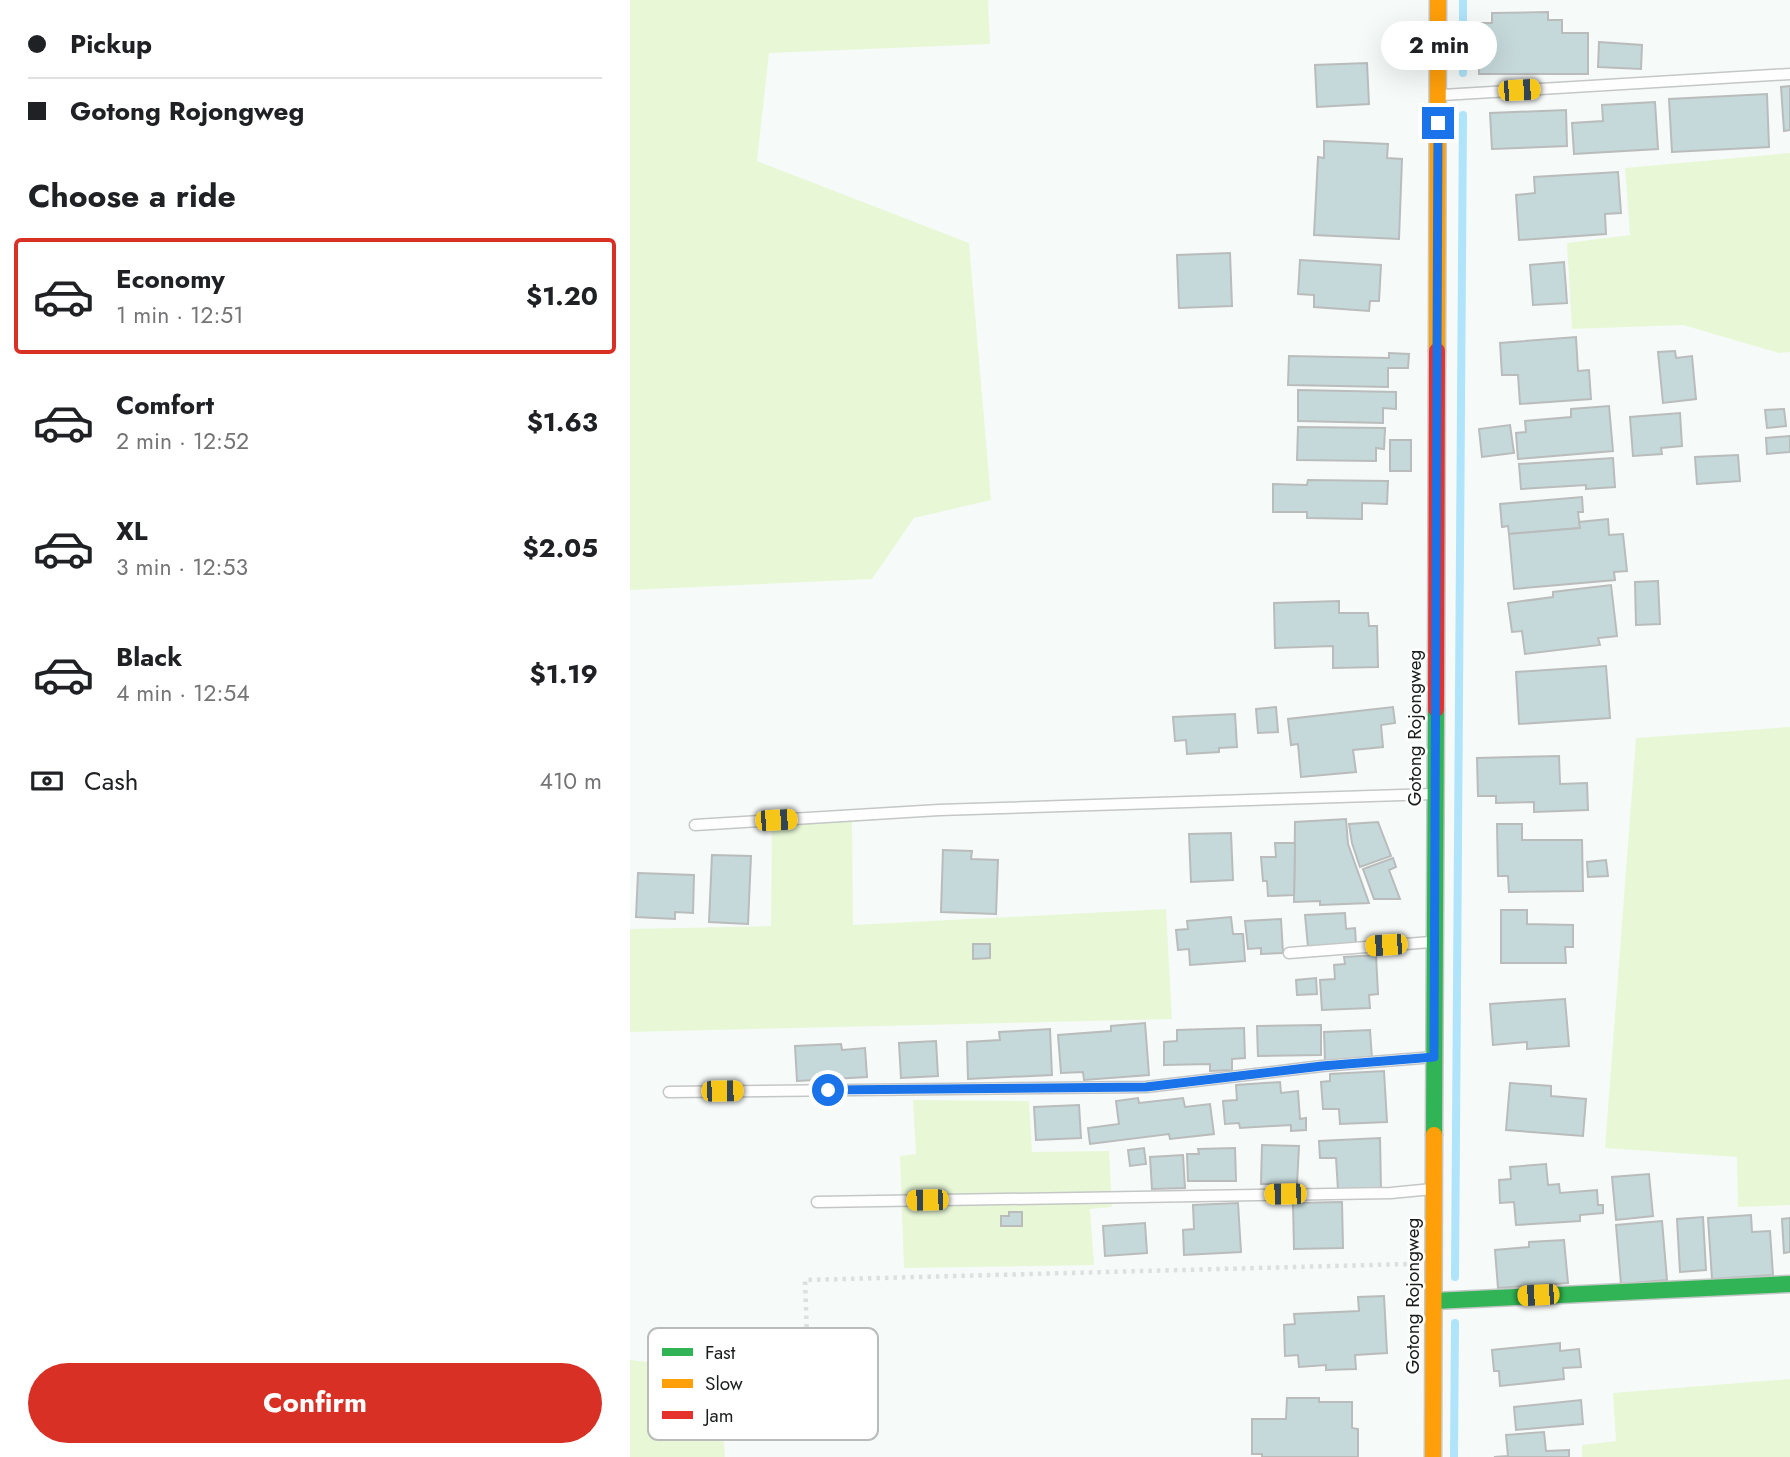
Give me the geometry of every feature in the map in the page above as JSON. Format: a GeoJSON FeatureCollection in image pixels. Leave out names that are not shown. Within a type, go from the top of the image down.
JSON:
{"type":"FeatureCollection","features":[{"type":"Feature","properties":{"kind":"street","name":"Gotong Rojongweg"},"geometry":{"type":"LineString","coordinates":[[1433,1457],[1438,0]]}},
{"type":"Feature","properties":{"kind":"street"},"geometry":{"type":"LineString","coordinates":[[1434,1301],[1790,1284]]}},
{"type":"Feature","properties":{"kind":"lane"},"geometry":{"type":"LineString","coordinates":[[1438,95],[1790,74]]}},
{"type":"Feature","properties":{"kind":"lane"},"geometry":{"type":"LineString","coordinates":[[695,825],[939,810],[1435,794]]}},
{"type":"Feature","properties":{"kind":"lane"},"geometry":{"type":"LineString","coordinates":[[1289,953],[1435,941]]}},
{"type":"Feature","properties":{"kind":"lane"},"geometry":{"type":"LineString","coordinates":[[669,1092],[1146,1087],[1322,1066],[1434,1057]]}},
{"type":"Feature","properties":{"kind":"lane"},"geometry":{"type":"LineString","coordinates":[[817,1202],[1391,1193],[1433,1189]]}},
{"type":"Feature","properties":{"kind":"path"},"geometry":{"type":"LineString","coordinates":[[807,1328],[805,1280],[1434,1263]]}},
{"type":"Feature","properties":{"kind":"green space"},"geometry":{"type":"Polygon","coordinates":[[[630,0],[988,0],[990,44],[769,53],[757,161],[969,243],[991,500],[914,518],[872,579],[630,590],[630,0]]]}},
{"type":"Feature","properties":{"kind":"green space"},"geometry":{"type":"Polygon","coordinates":[[[1790,153],[1790,352],[1779,353],[1683,325],[1572,329],[1567,243],[1630,235],[1625,168],[1790,153]]]}},
{"type":"Feature","properties":{"kind":"green space"},"geometry":{"type":"Polygon","coordinates":[[[1790,727],[1790,1205],[1738,1207],[1737,1157],[1605,1148],[1636,738],[1790,727]]]}},
{"type":"Feature","properties":{"kind":"green space"},"geometry":{"type":"Polygon","coordinates":[[[852,821],[853,925],[1166,909],[1172,1019],[630,1032],[630,929],[771,926],[772,822],[852,821]]]}},
{"type":"Feature","properties":{"kind":"green space"},"geometry":{"type":"Polygon","coordinates":[[[913,1100],[1029,1101],[1032,1152],[1109,1151],[1112,1207],[1090,1209],[1094,1265],[904,1268],[900,1156],[916,1154],[913,1100]]]}},
{"type":"Feature","properties":{"kind":"green space"},"geometry":{"type":"Polygon","coordinates":[[[630,1360],[648,1362],[648,1440],[724,1440],[725,1457],[630,1457],[630,1360]]]}},
{"type":"Feature","properties":{"kind":"green space"},"geometry":{"type":"Polygon","coordinates":[[[1790,1379],[1790,1457],[1582,1457],[1582,1445],[1616,1441],[1613,1393],[1790,1379]]]}},
{"type":"Feature","properties":{"kind":"building"},"geometry":{"type":"Polygon","coordinates":[[[1548,12],[1548,20],[1562,20],[1562,33],[1588,33],[1588,74],[1479,74],[1479,23],[1492,23],[1492,13],[1548,12]]]}},
{"type":"Feature","properties":{"kind":"building"},"geometry":{"type":"Polygon","coordinates":[[[1599,42],[1642,45],[1641,69],[1598,67],[1599,42]]]}},
{"type":"Feature","properties":{"kind":"building"},"geometry":{"type":"Polygon","coordinates":[[[1367,63],[1369,104],[1317,107],[1315,65],[1367,63]]]}},
{"type":"Feature","properties":{"kind":"building"},"geometry":{"type":"Polygon","coordinates":[[[1790,86],[1790,130],[1784,131],[1781,87],[1790,86]]]}},
{"type":"Feature","properties":{"kind":"building"},"geometry":{"type":"Polygon","coordinates":[[[1767,94],[1769,147],[1672,152],[1669,99],[1767,94]]]}},
{"type":"Feature","properties":{"kind":"building"},"geometry":{"type":"Polygon","coordinates":[[[1655,102],[1658,149],[1574,154],[1572,123],[1603,121],[1602,105],[1655,102]]]}},
{"type":"Feature","properties":{"kind":"building"},"geometry":{"type":"Polygon","coordinates":[[[1566,110],[1567,146],[1492,149],[1490,113],[1566,110]]]}},
{"type":"Feature","properties":{"kind":"building"},"geometry":{"type":"Polygon","coordinates":[[[1324,141],[1388,144],[1387,158],[1402,159],[1399,239],[1314,235],[1318,157],[1324,158],[1324,141]]]}},
{"type":"Feature","properties":{"kind":"building"},"geometry":{"type":"Polygon","coordinates":[[[1618,172],[1621,213],[1605,214],[1606,234],[1519,240],[1516,195],[1535,193],[1534,177],[1618,172]]]}},
{"type":"Feature","properties":{"kind":"building"},"geometry":{"type":"Polygon","coordinates":[[[1230,253],[1232,306],[1179,308],[1177,255],[1230,253]]]}},
{"type":"Feature","properties":{"kind":"building"},"geometry":{"type":"Polygon","coordinates":[[[1300,260],[1381,265],[1379,301],[1370,301],[1369,311],[1314,307],[1314,295],[1298,294],[1300,260]]]}},
{"type":"Feature","properties":{"kind":"building"},"geometry":{"type":"Polygon","coordinates":[[[1564,262],[1567,303],[1533,305],[1530,265],[1564,262]]]}},
{"type":"Feature","properties":{"kind":"building"},"geometry":{"type":"Polygon","coordinates":[[[1576,337],[1578,371],[1589,370],[1591,399],[1520,404],[1518,375],[1502,375],[1500,343],[1576,337]]]}},
{"type":"Feature","properties":{"kind":"building"},"geometry":{"type":"Polygon","coordinates":[[[1675,351],[1676,358],[1692,356],[1696,399],[1663,403],[1658,352],[1675,351]]]}},
{"type":"Feature","properties":{"kind":"building"},"geometry":{"type":"Polygon","coordinates":[[[1389,353],[1409,354],[1408,368],[1388,368],[1388,387],[1288,385],[1289,356],[1389,358],[1389,353]]]}},
{"type":"Feature","properties":{"kind":"building"},"geometry":{"type":"Polygon","coordinates":[[[1298,390],[1396,392],[1396,409],[1383,408],[1383,423],[1298,421],[1298,390]]]}},
{"type":"Feature","properties":{"kind":"building"},"geometry":{"type":"Polygon","coordinates":[[[1609,406],[1613,451],[1518,459],[1516,433],[1526,432],[1525,421],[1571,417],[1571,409],[1609,406]]]}},
{"type":"Feature","properties":{"kind":"building"},"geometry":{"type":"Polygon","coordinates":[[[1784,409],[1786,426],[1767,428],[1765,410],[1784,409]]]}},
{"type":"Feature","properties":{"kind":"building"},"geometry":{"type":"Polygon","coordinates":[[[1680,413],[1682,446],[1661,448],[1662,454],[1633,456],[1630,417],[1680,413]]]}},
{"type":"Feature","properties":{"kind":"building"},"geometry":{"type":"Polygon","coordinates":[[[1510,425],[1514,453],[1482,457],[1479,429],[1510,425]]]}},
{"type":"Feature","properties":{"kind":"building"},"geometry":{"type":"Polygon","coordinates":[[[1298,427],[1385,428],[1384,449],[1376,448],[1376,461],[1297,460],[1298,427]]]}},
{"type":"Feature","properties":{"kind":"building"},"geometry":{"type":"Polygon","coordinates":[[[1790,436],[1790,452],[1767,454],[1766,438],[1790,436]]]}},
{"type":"Feature","properties":{"kind":"building"},"geometry":{"type":"Polygon","coordinates":[[[1390,440],[1411,440],[1411,471],[1390,471],[1390,440]]]}},
{"type":"Feature","properties":{"kind":"building"},"geometry":{"type":"Polygon","coordinates":[[[1738,455],[1740,481],[1697,484],[1695,457],[1738,455]]]}},
{"type":"Feature","properties":{"kind":"building"},"geometry":{"type":"Polygon","coordinates":[[[1613,458],[1615,487],[1586,489],[1586,485],[1521,489],[1519,464],[1613,458]]]}},
{"type":"Feature","properties":{"kind":"building"},"geometry":{"type":"Polygon","coordinates":[[[1308,480],[1388,481],[1387,504],[1362,503],[1362,519],[1307,518],[1307,512],[1273,512],[1273,484],[1307,485],[1308,480]]]}},
{"type":"Feature","properties":{"kind":"building"},"geometry":{"type":"Polygon","coordinates":[[[1582,497],[1583,512],[1578,512],[1580,528],[1509,534],[1508,526],[1502,527],[1500,504],[1582,497]]]}},
{"type":"Feature","properties":{"kind":"building"},"geometry":{"type":"Polygon","coordinates":[[[1608,519],[1609,535],[1623,534],[1627,571],[1614,572],[1615,580],[1514,589],[1509,534],[1580,528],[1579,522],[1608,519]]]}},
{"type":"Feature","properties":{"kind":"building"},"geometry":{"type":"Polygon","coordinates":[[[1658,581],[1660,624],[1636,625],[1635,582],[1658,581]]]}},
{"type":"Feature","properties":{"kind":"building"},"geometry":{"type":"Polygon","coordinates":[[[1611,585],[1617,636],[1598,638],[1600,645],[1525,654],[1522,631],[1512,632],[1508,603],[1553,597],[1553,592],[1611,585]]]}},
{"type":"Feature","properties":{"kind":"building"},"geometry":{"type":"Polygon","coordinates":[[[1339,601],[1339,613],[1368,613],[1369,626],[1377,626],[1378,667],[1333,668],[1333,646],[1275,648],[1274,603],[1339,601]]]}},
{"type":"Feature","properties":{"kind":"building"},"geometry":{"type":"Polygon","coordinates":[[[1606,666],[1610,718],[1519,724],[1516,672],[1606,666]]]}},
{"type":"Feature","properties":{"kind":"building"},"geometry":{"type":"Polygon","coordinates":[[[1276,707],[1278,732],[1258,733],[1256,709],[1276,707]]]}},
{"type":"Feature","properties":{"kind":"building"},"geometry":{"type":"Polygon","coordinates":[[[1393,707],[1395,723],[1381,725],[1383,747],[1353,750],[1356,772],[1301,777],[1298,744],[1291,745],[1288,719],[1393,707]]]}},
{"type":"Feature","properties":{"kind":"building"},"geometry":{"type":"Polygon","coordinates":[[[1235,714],[1237,747],[1219,748],[1219,752],[1187,754],[1186,740],[1175,741],[1173,717],[1235,714]]]}},
{"type":"Feature","properties":{"kind":"building"},"geometry":{"type":"Polygon","coordinates":[[[1559,756],[1560,784],[1587,783],[1588,810],[1534,812],[1534,802],[1496,803],[1496,796],[1478,796],[1477,758],[1559,756]]]}},
{"type":"Feature","properties":{"kind":"building"},"geometry":{"type":"Polygon","coordinates":[[[1346,819],[1348,844],[1369,903],[1320,905],[1320,901],[1294,902],[1295,822],[1346,819]]]}},
{"type":"Feature","properties":{"kind":"building"},"geometry":{"type":"Polygon","coordinates":[[[1378,822],[1391,856],[1360,867],[1349,824],[1378,822]]]}},
{"type":"Feature","properties":{"kind":"building"},"geometry":{"type":"Polygon","coordinates":[[[1497,824],[1522,824],[1522,840],[1582,840],[1583,891],[1509,892],[1508,876],[1498,876],[1497,824]]]}},
{"type":"Feature","properties":{"kind":"building"},"geometry":{"type":"Polygon","coordinates":[[[1231,833],[1233,880],[1191,882],[1189,834],[1231,833]]]}},
{"type":"Feature","properties":{"kind":"building"},"geometry":{"type":"Polygon","coordinates":[[[1275,843],[1295,843],[1294,895],[1268,896],[1267,881],[1263,881],[1261,857],[1276,857],[1275,843]]]}},
{"type":"Feature","properties":{"kind":"building"},"geometry":{"type":"Polygon","coordinates":[[[943,850],[972,851],[971,859],[998,860],[996,914],[941,912],[943,850]]]}},
{"type":"Feature","properties":{"kind":"building"},"geometry":{"type":"Polygon","coordinates":[[[712,855],[751,856],[748,924],[709,922],[712,855]]]}},
{"type":"Feature","properties":{"kind":"building"},"geometry":{"type":"Polygon","coordinates":[[[1393,858],[1396,867],[1389,870],[1400,899],[1374,899],[1363,869],[1393,858]]]}},
{"type":"Feature","properties":{"kind":"building"},"geometry":{"type":"Polygon","coordinates":[[[1606,860],[1608,876],[1588,877],[1587,862],[1606,860]]]}},
{"type":"Feature","properties":{"kind":"building"},"geometry":{"type":"Polygon","coordinates":[[[638,873],[694,875],[693,913],[675,912],[675,919],[636,917],[638,873]]]}},
{"type":"Feature","properties":{"kind":"building"},"geometry":{"type":"Polygon","coordinates":[[[1501,910],[1527,910],[1527,924],[1573,925],[1573,947],[1565,947],[1566,963],[1501,963],[1501,910]]]}},
{"type":"Feature","properties":{"kind":"building"},"geometry":{"type":"Polygon","coordinates":[[[1345,913],[1346,929],[1355,928],[1356,944],[1308,947],[1305,915],[1345,913]]]}},
{"type":"Feature","properties":{"kind":"building"},"geometry":{"type":"Polygon","coordinates":[[[1231,917],[1233,934],[1243,934],[1245,961],[1190,965],[1189,949],[1178,950],[1176,930],[1188,929],[1187,921],[1231,917]]]}},
{"type":"Feature","properties":{"kind":"building"},"geometry":{"type":"Polygon","coordinates":[[[1281,919],[1283,953],[1261,954],[1261,948],[1248,949],[1245,921],[1281,919]]]}},
{"type":"Feature","properties":{"kind":"building"},"geometry":{"type":"Polygon","coordinates":[[[973,944],[990,944],[990,958],[973,959],[973,944]]]}},
{"type":"Feature","properties":{"kind":"building"},"geometry":{"type":"Polygon","coordinates":[[[1376,955],[1378,994],[1369,995],[1370,1008],[1322,1010],[1320,980],[1335,979],[1334,965],[1345,964],[1344,957],[1376,955]]]}},
{"type":"Feature","properties":{"kind":"building"},"geometry":{"type":"Polygon","coordinates":[[[1316,978],[1317,994],[1297,995],[1296,980],[1316,978]]]}},
{"type":"Feature","properties":{"kind":"building"},"geometry":{"type":"Polygon","coordinates":[[[1565,999],[1569,1046],[1527,1049],[1527,1042],[1493,1045],[1490,1004],[1565,999]]]}},
{"type":"Feature","properties":{"kind":"building"},"geometry":{"type":"Polygon","coordinates":[[[1145,1023],[1149,1075],[1084,1080],[1083,1072],[1061,1073],[1058,1035],[1111,1031],[1111,1026],[1145,1023]]]}},
{"type":"Feature","properties":{"kind":"building"},"geometry":{"type":"Polygon","coordinates":[[[1321,1025],[1321,1055],[1258,1056],[1257,1026],[1321,1025]]]}},
{"type":"Feature","properties":{"kind":"building"},"geometry":{"type":"Polygon","coordinates":[[[1244,1028],[1245,1058],[1232,1059],[1232,1070],[1210,1071],[1210,1064],[1164,1065],[1164,1042],[1177,1041],[1177,1030],[1244,1028]]]}},
{"type":"Feature","properties":{"kind":"building"},"geometry":{"type":"Polygon","coordinates":[[[1050,1029],[1052,1075],[968,1079],[967,1042],[1000,1040],[999,1032],[1050,1029]]]}},
{"type":"Feature","properties":{"kind":"building"},"geometry":{"type":"Polygon","coordinates":[[[1370,1030],[1372,1059],[1325,1061],[1324,1032],[1370,1030]]]}},
{"type":"Feature","properties":{"kind":"building"},"geometry":{"type":"Polygon","coordinates":[[[936,1041],[938,1076],[901,1078],[899,1043],[936,1041]]]}},
{"type":"Feature","properties":{"kind":"building"},"geometry":{"type":"Polygon","coordinates":[[[841,1044],[842,1050],[865,1048],[867,1077],[797,1081],[795,1046],[841,1044]]]}},
{"type":"Feature","properties":{"kind":"building"},"geometry":{"type":"Polygon","coordinates":[[[1384,1071],[1387,1122],[1340,1124],[1339,1109],[1323,1109],[1321,1082],[1330,1081],[1330,1074],[1384,1071]]]}},
{"type":"Feature","properties":{"kind":"building"},"geometry":{"type":"Polygon","coordinates":[[[1280,1082],[1281,1093],[1298,1091],[1300,1119],[1306,1118],[1306,1130],[1291,1131],[1291,1125],[1240,1128],[1239,1123],[1225,1124],[1223,1101],[1237,1100],[1236,1085],[1280,1082]]]}},
{"type":"Feature","properties":{"kind":"building"},"geometry":{"type":"Polygon","coordinates":[[[1510,1083],[1551,1086],[1551,1096],[1586,1099],[1583,1136],[1506,1130],[1510,1083]]]}},
{"type":"Feature","properties":{"kind":"building"},"geometry":{"type":"Polygon","coordinates":[[[1138,1098],[1139,1103],[1183,1098],[1185,1107],[1210,1104],[1214,1134],[1170,1139],[1169,1134],[1090,1144],[1088,1128],[1119,1124],[1116,1101],[1138,1098]]]}},
{"type":"Feature","properties":{"kind":"building"},"geometry":{"type":"Polygon","coordinates":[[[1079,1105],[1081,1138],[1036,1140],[1034,1107],[1079,1105]]]}},
{"type":"Feature","properties":{"kind":"building"},"geometry":{"type":"Polygon","coordinates":[[[1380,1138],[1381,1189],[1338,1190],[1336,1158],[1320,1158],[1319,1141],[1380,1138]]]}},
{"type":"Feature","properties":{"kind":"building"},"geometry":{"type":"Polygon","coordinates":[[[1262,1145],[1299,1146],[1297,1184],[1261,1184],[1262,1145]]]}},
{"type":"Feature","properties":{"kind":"building"},"geometry":{"type":"Polygon","coordinates":[[[1144,1148],[1146,1164],[1130,1166],[1128,1150],[1144,1148]]]}},
{"type":"Feature","properties":{"kind":"building"},"geometry":{"type":"Polygon","coordinates":[[[1235,1148],[1236,1181],[1188,1181],[1187,1154],[1199,1154],[1198,1149],[1235,1148]]]}},
{"type":"Feature","properties":{"kind":"building"},"geometry":{"type":"Polygon","coordinates":[[[1183,1155],[1185,1188],[1152,1189],[1150,1157],[1183,1155]]]}},
{"type":"Feature","properties":{"kind":"building"},"geometry":{"type":"Polygon","coordinates":[[[1546,1164],[1548,1185],[1559,1184],[1560,1193],[1597,1190],[1598,1205],[1603,1205],[1603,1213],[1580,1215],[1580,1221],[1516,1225],[1514,1202],[1500,1203],[1499,1180],[1511,1179],[1510,1167],[1546,1164]]]}},
{"type":"Feature","properties":{"kind":"building"},"geometry":{"type":"Polygon","coordinates":[[[1649,1174],[1653,1216],[1616,1220],[1612,1177],[1649,1174]]]}},
{"type":"Feature","properties":{"kind":"building"},"geometry":{"type":"Polygon","coordinates":[[[1342,1202],[1343,1248],[1294,1249],[1293,1203],[1342,1202]]]}},
{"type":"Feature","properties":{"kind":"building"},"geometry":{"type":"Polygon","coordinates":[[[1238,1203],[1241,1252],[1184,1255],[1183,1230],[1194,1229],[1193,1205],[1238,1203]]]}},
{"type":"Feature","properties":{"kind":"building"},"geometry":{"type":"Polygon","coordinates":[[[1009,1212],[1022,1212],[1022,1226],[1001,1226],[1001,1216],[1009,1216],[1009,1212]]]}},
{"type":"Feature","properties":{"kind":"building"},"geometry":{"type":"Polygon","coordinates":[[[1751,1215],[1752,1232],[1770,1231],[1773,1275],[1712,1279],[1708,1218],[1751,1215]]]}},
{"type":"Feature","properties":{"kind":"building"},"geometry":{"type":"Polygon","coordinates":[[[1703,1217],[1706,1270],[1680,1272],[1677,1219],[1703,1217]]]}},
{"type":"Feature","properties":{"kind":"building"},"geometry":{"type":"Polygon","coordinates":[[[1790,1218],[1790,1252],[1784,1253],[1782,1219],[1790,1218]]]}},
{"type":"Feature","properties":{"kind":"building"},"geometry":{"type":"Polygon","coordinates":[[[1662,1221],[1667,1280],[1621,1284],[1616,1225],[1662,1221]]]}},
{"type":"Feature","properties":{"kind":"building"},"geometry":{"type":"Polygon","coordinates":[[[1145,1223],[1147,1253],[1105,1256],[1103,1226],[1145,1223]]]}},
{"type":"Feature","properties":{"kind":"building"},"geometry":{"type":"Polygon","coordinates":[[[1564,1240],[1568,1283],[1498,1288],[1495,1250],[1529,1247],[1529,1242],[1564,1240]]]}},
{"type":"Feature","properties":{"kind":"building"},"geometry":{"type":"Polygon","coordinates":[[[1384,1296],[1387,1353],[1355,1355],[1356,1369],[1326,1370],[1326,1365],[1299,1367],[1298,1355],[1285,1356],[1284,1325],[1295,1324],[1294,1314],[1359,1311],[1358,1297],[1384,1296]]]}},
{"type":"Feature","properties":{"kind":"building"},"geometry":{"type":"Polygon","coordinates":[[[1560,1343],[1560,1351],[1579,1349],[1581,1367],[1563,1368],[1564,1379],[1500,1386],[1499,1371],[1494,1371],[1492,1350],[1560,1343]]]}},
{"type":"Feature","properties":{"kind":"building"},"geometry":{"type":"Polygon","coordinates":[[[1287,1398],[1352,1402],[1352,1428],[1358,1429],[1358,1457],[1262,1457],[1262,1454],[1252,1454],[1252,1419],[1286,1419],[1287,1398]]]}},
{"type":"Feature","properties":{"kind":"building"},"geometry":{"type":"Polygon","coordinates":[[[1581,1400],[1583,1424],[1516,1430],[1514,1407],[1581,1400]]]}},
{"type":"Feature","properties":{"kind":"building"},"geometry":{"type":"Polygon","coordinates":[[[1544,1432],[1546,1451],[1569,1450],[1569,1457],[1494,1457],[1508,1456],[1506,1435],[1544,1432]]]}},
{"type":"Feature","properties":{"kind":"waterway"},"geometry":{"type":"LineString","coordinates":[[1463,0],[1463,73]]}},
{"type":"Feature","properties":{"kind":"waterway"},"geometry":{"type":"LineString","coordinates":[[1455,1277],[1463,115]]}},
{"type":"Feature","properties":{"kind":"waterway"},"geometry":{"type":"LineString","coordinates":[[1454,1457],[1455,1323]]}},
{"type":"Feature","properties":{"kind":"traffic: fast"},"geometry":{"type":"LineString","coordinates":[[1434,1135],[1436,709]]}},
{"type":"Feature","properties":{"kind":"traffic: fast"},"geometry":{"type":"LineString","coordinates":[[1434,1301],[1790,1284]]}},
{"type":"Feature","properties":{"kind":"traffic: slow"},"geometry":{"type":"LineString","coordinates":[[1437,351],[1438,0]]}},
{"type":"Feature","properties":{"kind":"traffic: slow"},"geometry":{"type":"LineString","coordinates":[[1433,1457],[1434,1135]]}},
{"type":"Feature","properties":{"kind":"traffic: jam"},"geometry":{"type":"LineString","coordinates":[[1436,709],[1437,351]]}},
{"type":"Feature","properties":{"kind":"route"},"geometry":{"type":"LineString","coordinates":[[828,1090],[1146,1087],[1322,1066],[1434,1057],[1438,123]]}}]}
